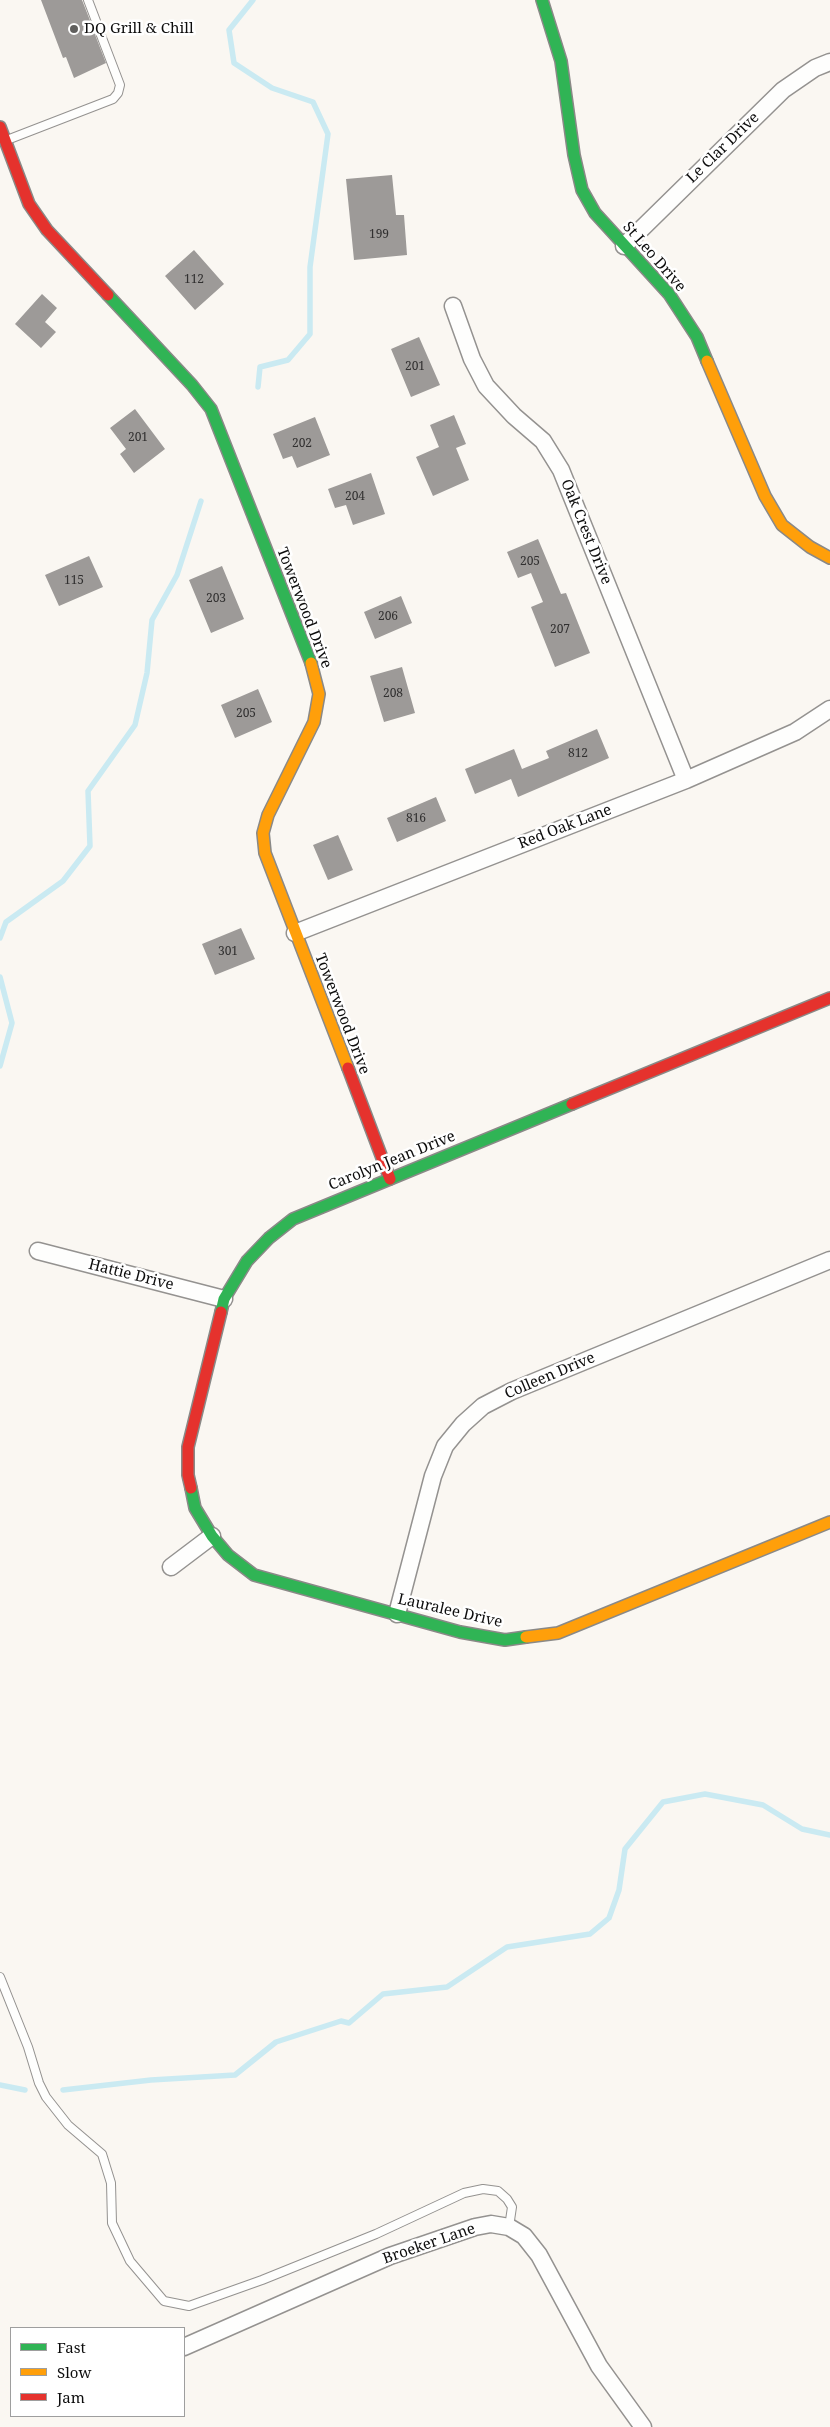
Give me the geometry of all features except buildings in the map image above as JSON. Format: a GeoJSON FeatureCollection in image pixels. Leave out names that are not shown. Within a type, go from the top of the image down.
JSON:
{"type":"FeatureCollection","features":[{"type":"Feature","properties":{"kind":"street","name":"St Leo Drive"},"geometry":{"type":"LineString","coordinates":[[542,0],[561,61],[574,155],[582,190],[595,213],[670,294],[697,337],[765,496],[782,524],[810,547],[830,558]]}},
{"type":"Feature","properties":{"kind":"street","name":"Le Clar Drive"},"geometry":{"type":"LineString","coordinates":[[624,246],[783,90],[816,68],[830,62]]}},
{"type":"Feature","properties":{"kind":"street","name":"Towerwood Drive"},"geometry":{"type":"LineString","coordinates":[[0,127],[29,204],[48,230],[192,385],[211,409],[313,669],[318,694],[314,722],[268,815],[263,834],[265,852],[390,1178]]}},
{"type":"Feature","properties":{"kind":"street","name":"Oak Crest Drive"},"geometry":{"type":"LineString","coordinates":[[453,306],[472,359],[486,386],[514,416],[543,441],[561,470],[686,780]]}},
{"type":"Feature","properties":{"kind":"street","name":"Red Oak Lane"},"geometry":{"type":"LineString","coordinates":[[295,933],[686,780],[795,732],[830,709]]}},
{"type":"Feature","properties":{"kind":"street","name":"Carolyn Jean Drive"},"geometry":{"type":"LineString","coordinates":[[212,1536],[195,1508],[188,1475],[188,1447],[224,1299],[247,1261],[269,1238],[293,1219],[830,998]]}},
{"type":"Feature","properties":{"kind":"street","name":"Hattie Drive"},"geometry":{"type":"LineString","coordinates":[[38,1251],[224,1299]]}},
{"type":"Feature","properties":{"kind":"street","name":"Colleen Drive"},"geometry":{"type":"LineString","coordinates":[[397,1614],[434,1476],[445,1446],[463,1424],[483,1406],[512,1391],[830,1260]]}},
{"type":"Feature","properties":{"kind":"street","name":"Lauralee Drive"},"geometry":{"type":"LineString","coordinates":[[212,1536],[228,1555],[254,1575],[290,1587],[460,1632],[505,1640],[558,1633],[830,1522]]}},
{"type":"Feature","properties":{"kind":"street"},"geometry":{"type":"LineString","coordinates":[[171,1567],[212,1536]]}},
{"type":"Feature","properties":{"kind":"street","name":"Broeker Lane"},"geometry":{"type":"LineString","coordinates":[[185,2347],[390,2256],[476,2227],[491,2224],[509,2227]]}},
{"type":"Feature","properties":{"kind":"street"},"geometry":{"type":"LineString","coordinates":[[509,2227],[524,2236],[539,2254],[600,2366],[643,2427]]}},
{"type":"Feature","properties":{"kind":"lane"},"geometry":{"type":"LineString","coordinates":[[88,0],[96,22]]}},
{"type":"Feature","properties":{"kind":"lane"},"geometry":{"type":"LineString","coordinates":[[5,141],[113,99],[118,93],[120,85],[99,30]]}},
{"type":"Feature","properties":{"kind":"lane"},"geometry":{"type":"LineString","coordinates":[[0,1977],[28,2047],[39,2083],[46,2097],[68,2125],[102,2154],[111,2183],[112,2223],[130,2261],[164,2300],[189,2306],[244,2287],[376,2234],[464,2193],[482,2189],[498,2192],[507,2199],[512,2207],[509,2227]]}},
{"type":"Feature","properties":{"kind":"waterway"},"geometry":{"type":"LineString","coordinates":[[253,0],[229,30],[234,63],[272,88],[313,102],[328,134],[310,267],[310,334],[288,360],[260,367],[258,387]]}},
{"type":"Feature","properties":{"kind":"waterway"},"geometry":{"type":"LineString","coordinates":[[0,938],[6,922],[63,881],[90,846],[88,791],[135,725],[147,673],[152,620],[177,575],[201,501]]}},
{"type":"Feature","properties":{"kind":"waterway"},"geometry":{"type":"LineString","coordinates":[[0,977],[12,1023],[0,1066]]}},
{"type":"Feature","properties":{"kind":"waterway"},"geometry":{"type":"LineString","coordinates":[[63,2090],[151,2080],[235,2075],[276,2042],[341,2021],[349,2023],[383,1994],[447,1987],[507,1947],[590,1934],[609,1918],[619,1890],[625,1849],[663,1802],[705,1794],[763,1805],[802,1829],[830,1835]]}},
{"type":"Feature","properties":{"kind":"waterway"},"geometry":{"type":"LineString","coordinates":[[0,2085],[25,2090]]}},
{"type":"Feature","properties":{"kind":"traffic: fast"},"geometry":{"type":"LineString","coordinates":[[542,0],[561,61],[574,155],[582,190],[595,213],[669,294],[697,337],[707,361]]}},
{"type":"Feature","properties":{"kind":"traffic: fast"},"geometry":{"type":"LineString","coordinates":[[108,295],[192,385],[211,409],[311,663]]}},
{"type":"Feature","properties":{"kind":"traffic: fast"},"geometry":{"type":"LineString","coordinates":[[221,1312],[224,1299],[247,1261],[269,1238],[293,1219],[572,1104]]}},
{"type":"Feature","properties":{"kind":"traffic: fast"},"geometry":{"type":"LineString","coordinates":[[191,1488],[195,1508],[212,1536],[228,1555],[254,1575],[460,1632],[505,1640],[526,1637]]}},
{"type":"Feature","properties":{"kind":"traffic: slow"},"geometry":{"type":"LineString","coordinates":[[707,361],[765,496],[782,525],[810,547],[830,558]]}},
{"type":"Feature","properties":{"kind":"traffic: slow"},"geometry":{"type":"LineString","coordinates":[[311,663],[319,694],[314,722],[268,815],[263,833],[265,853],[348,1068]]}},
{"type":"Feature","properties":{"kind":"traffic: slow"},"geometry":{"type":"LineString","coordinates":[[526,1637],[558,1633],[830,1522]]}},
{"type":"Feature","properties":{"kind":"traffic: jam"},"geometry":{"type":"LineString","coordinates":[[0,127],[29,204],[47,230],[108,295]]}},
{"type":"Feature","properties":{"kind":"traffic: jam"},"geometry":{"type":"LineString","coordinates":[[572,1104],[830,998]]}},
{"type":"Feature","properties":{"kind":"traffic: jam"},"geometry":{"type":"LineString","coordinates":[[348,1068],[390,1179]]}},
{"type":"Feature","properties":{"kind":"traffic: jam"},"geometry":{"type":"LineString","coordinates":[[191,1488],[188,1475],[188,1447],[221,1312]]}},
{"type":"Feature","properties":{"kind":"place","name":"DQ Grill & Chill"},"geometry":{"type":"Point","coordinates":[74,29]}}]}
